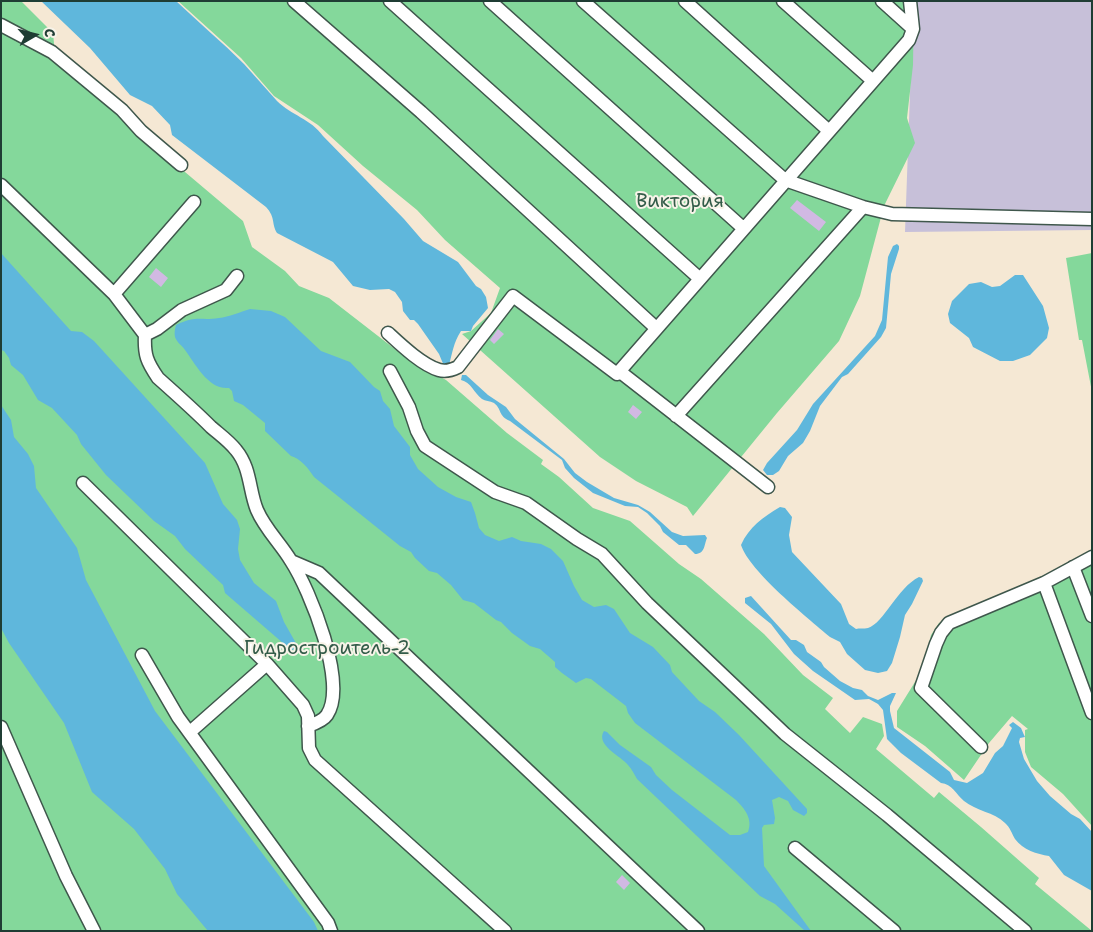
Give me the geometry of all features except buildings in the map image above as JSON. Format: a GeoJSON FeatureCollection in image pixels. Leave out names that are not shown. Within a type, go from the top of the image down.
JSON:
{"type":"FeatureCollection","features":[{"type":"Feature","properties":{"kind":"street"},"geometry":{"type":"LineString","coordinates":[[294,1],[421,112],[656,328]]}},
{"type":"Feature","properties":{"kind":"street"},"geometry":{"type":"LineString","coordinates":[[390,1],[699,278]]}},
{"type":"Feature","properties":{"kind":"street"},"geometry":{"type":"LineString","coordinates":[[490,1],[743,228]]}},
{"type":"Feature","properties":{"kind":"street"},"geometry":{"type":"LineString","coordinates":[[583,1],[785,180],[863,207],[892,214],[1092,219]]}},
{"type":"Feature","properties":{"kind":"street"},"geometry":{"type":"LineString","coordinates":[[685,1],[829,131]]}},
{"type":"Feature","properties":{"kind":"street"},"geometry":{"type":"LineString","coordinates":[[783,1],[872,81]]}},
{"type":"Feature","properties":{"kind":"street"},"geometry":{"type":"LineString","coordinates":[[882,1],[913,29]]}},
{"type":"Feature","properties":{"kind":"street"},"geometry":{"type":"LineString","coordinates":[[388,334],[410,353],[439,370],[450,371],[458,367],[512,296],[616,374],[909,40],[913,29],[910,1]]}},
{"type":"Feature","properties":{"kind":"street"},"geometry":{"type":"LineString","coordinates":[[1,25],[52,52],[122,110],[141,131],[181,165]]}},
{"type":"Feature","properties":{"kind":"street"},"geometry":{"type":"LineString","coordinates":[[1,185],[114,294],[145,335],[144,350],[149,364],[158,378],[237,450],[247,468],[257,510],[268,529],[292,561],[307,589],[324,632],[333,683],[332,701],[326,716],[316,724],[308,726]]}},
{"type":"Feature","properties":{"kind":"street"},"geometry":{"type":"LineString","coordinates":[[114,294],[194,202]]}},
{"type":"Feature","properties":{"kind":"street"},"geometry":{"type":"LineString","coordinates":[[676,416],[863,207]]}},
{"type":"Feature","properties":{"kind":"street"},"geometry":{"type":"LineString","coordinates":[[145,335],[157,329],[182,310],[226,290],[237,276]]}},
{"type":"Feature","properties":{"kind":"street"},"geometry":{"type":"LineString","coordinates":[[390,371],[409,407],[417,431],[426,446],[495,492],[526,503],[576,539],[602,554],[647,603],[785,734],[887,815],[1025,931]]}},
{"type":"Feature","properties":{"kind":"street"},"geometry":{"type":"LineString","coordinates":[[618,371],[768,487]]}},
{"type":"Feature","properties":{"kind":"street"},"geometry":{"type":"LineString","coordinates":[[83,483],[267,664],[303,705],[308,716],[309,748],[315,760],[505,931]]}},
{"type":"Feature","properties":{"kind":"street"},"geometry":{"type":"LineString","coordinates":[[981,747],[921,688],[941,633],[949,623],[1044,582],[1092,557]]}},
{"type":"Feature","properties":{"kind":"street"},"geometry":{"type":"LineString","coordinates":[[292,561],[319,573],[698,931]]}},
{"type":"Feature","properties":{"kind":"street"},"geometry":{"type":"LineString","coordinates":[[1073,567],[1092,616]]}},
{"type":"Feature","properties":{"kind":"street"},"geometry":{"type":"LineString","coordinates":[[1044,582],[1092,713]]}},
{"type":"Feature","properties":{"kind":"street"},"geometry":{"type":"LineString","coordinates":[[142,655],[178,718],[328,923],[331,931]]}},
{"type":"Feature","properties":{"kind":"street"},"geometry":{"type":"LineString","coordinates":[[190,732],[267,664]]}},
{"type":"Feature","properties":{"kind":"street"},"geometry":{"type":"LineString","coordinates":[[1,727],[66,876],[94,931]]}},
{"type":"Feature","properties":{"kind":"street"},"geometry":{"type":"LineString","coordinates":[[795,848],[894,931]]}},
{"type":"Feature","properties":{"kind":"shaded area"},"geometry":{"type":"Polygon","coordinates":[[[906,1],[1092,1],[1092,230],[905,232],[912,37],[906,1]]]}},
{"type":"Feature","properties":{"kind":"green space","name":"Гидростроитель-2"},"geometry":{"type":"Polygon","coordinates":[[[1,1],[21,1],[53,33],[55,54],[140,134],[243,221],[252,247],[285,271],[299,286],[329,298],[409,360],[446,380],[507,433],[543,460],[541,464],[559,477],[593,508],[630,521],[679,564],[701,579],[764,634],[803,675],[833,698],[825,709],[850,733],[863,717],[882,724],[884,736],[876,749],[934,798],[939,792],[981,827],[1039,878],[1035,884],[1092,931],[1,931],[1,1]]]}},
{"type":"Feature","properties":{"kind":"green space","name":"Виктория"},"geometry":{"type":"Polygon","coordinates":[[[178,1],[914,1],[913,65],[907,118],[915,143],[884,206],[860,296],[839,341],[693,516],[687,507],[636,481],[600,457],[462,334],[471,331],[491,313],[500,288],[445,240],[417,210],[363,166],[318,125],[274,96],[241,58],[178,1]]]}},
{"type":"Feature","properties":{"kind":"green space"},"geometry":{"type":"Polygon","coordinates":[[[1092,253],[1092,392],[1082,340],[1079,340],[1066,258],[1092,253]]]}},
{"type":"Feature","properties":{"kind":"green space"},"geometry":{"type":"Polygon","coordinates":[[[1092,551],[1092,826],[1063,794],[1031,767],[1025,752],[1025,730],[1028,729],[1012,716],[989,743],[964,780],[925,746],[897,727],[897,711],[923,669],[931,635],[939,623],[1033,581],[1092,551]]]}},
{"type":"Feature","properties":{"kind":"water"},"geometry":{"type":"Polygon","coordinates":[[[41,1],[176,1],[244,64],[277,101],[313,125],[423,241],[458,262],[476,286],[481,289],[486,297],[488,308],[471,331],[461,331],[449,365],[444,366],[439,354],[418,324],[414,320],[410,320],[403,311],[402,302],[395,292],[389,289],[370,290],[353,286],[333,262],[277,233],[271,214],[266,207],[172,135],[170,125],[152,106],[130,95],[90,48],[41,1]]]}},
{"type":"Feature","properties":{"kind":"water"},"geometry":{"type":"Polygon","coordinates":[[[897,244],[899,249],[891,274],[886,328],[881,337],[848,374],[842,377],[820,406],[803,443],[788,456],[779,471],[773,475],[767,475],[763,470],[767,463],[797,430],[813,404],[875,336],[882,320],[888,257],[893,246],[897,244]]]}},
{"type":"Feature","properties":{"kind":"water"},"geometry":{"type":"Polygon","coordinates":[[[1,253],[71,331],[82,332],[94,341],[205,463],[223,504],[237,520],[240,529],[238,549],[240,560],[254,583],[276,601],[284,622],[297,645],[296,649],[291,650],[225,593],[223,585],[185,549],[175,536],[154,521],[106,475],[81,444],[77,435],[52,408],[38,400],[23,375],[11,365],[9,358],[1,350],[1,253]]]}},
{"type":"Feature","properties":{"kind":"water"},"geometry":{"type":"Polygon","coordinates":[[[1015,275],[1023,275],[1043,306],[1049,328],[1047,338],[1030,355],[1013,361],[1000,361],[973,347],[969,338],[950,323],[948,314],[952,301],[969,284],[981,282],[992,287],[1000,286],[1015,275]]]}},
{"type":"Feature","properties":{"kind":"water"},"geometry":{"type":"Polygon","coordinates":[[[250,309],[271,311],[285,317],[321,351],[350,362],[380,391],[383,401],[390,409],[394,426],[410,447],[410,455],[418,469],[438,487],[456,497],[471,502],[479,528],[485,535],[499,541],[512,537],[521,541],[541,544],[551,549],[563,561],[582,600],[594,607],[606,605],[614,609],[630,633],[653,647],[670,665],[672,672],[699,701],[715,712],[739,735],[807,809],[807,813],[804,816],[793,810],[788,801],[779,797],[772,800],[774,824],[764,825],[762,828],[764,866],[811,931],[805,931],[775,904],[760,896],[637,779],[628,765],[606,746],[602,736],[604,731],[651,767],[656,775],[672,790],[730,835],[740,835],[748,832],[750,823],[747,814],[736,800],[635,723],[628,713],[626,706],[591,679],[586,678],[576,683],[555,667],[555,662],[540,649],[530,646],[474,603],[463,600],[451,585],[437,573],[429,571],[411,552],[400,546],[314,477],[301,461],[291,456],[265,431],[265,423],[243,405],[234,401],[232,391],[229,388],[215,385],[203,375],[175,337],[176,325],[183,322],[194,319],[213,319],[231,316],[250,309]]]}},
{"type":"Feature","properties":{"kind":"water"},"geometry":{"type":"Polygon","coordinates":[[[462,375],[466,375],[488,395],[506,407],[515,419],[564,459],[575,473],[587,482],[614,498],[638,505],[650,512],[672,532],[683,536],[705,535],[707,538],[702,551],[695,554],[686,545],[679,545],[663,532],[660,526],[647,513],[638,507],[625,506],[593,493],[574,478],[565,468],[562,460],[506,419],[494,403],[479,397],[470,385],[461,380],[462,375]]]}},
{"type":"Feature","properties":{"kind":"water"},"geometry":{"type":"Polygon","coordinates":[[[1,405],[11,420],[14,437],[28,454],[34,466],[36,488],[77,548],[86,580],[155,711],[314,922],[318,931],[208,931],[177,894],[165,869],[134,829],[92,792],[64,723],[9,643],[1,628],[1,405]]]}},
{"type":"Feature","properties":{"kind":"water"},"geometry":{"type":"Polygon","coordinates":[[[780,507],[785,508],[792,517],[789,535],[792,552],[841,604],[849,624],[856,629],[868,628],[874,625],[911,582],[919,577],[922,578],[923,581],[905,615],[892,663],[887,671],[878,673],[865,670],[847,654],[840,642],[830,637],[780,594],[746,556],[741,545],[748,533],[762,519],[780,507]]]}},
{"type":"Feature","properties":{"kind":"water"},"geometry":{"type":"Polygon","coordinates":[[[751,596],[791,640],[796,640],[804,645],[807,652],[821,662],[840,681],[853,688],[862,690],[868,696],[878,700],[896,693],[890,706],[894,728],[950,772],[954,780],[967,783],[983,773],[995,753],[1003,746],[1012,728],[1009,725],[1013,722],[1021,728],[1025,737],[1020,738],[1019,742],[1024,759],[1037,781],[1050,796],[1071,814],[1080,819],[1092,832],[1092,891],[1064,875],[1049,856],[1035,853],[1018,843],[1008,826],[1001,819],[964,801],[951,787],[941,783],[901,753],[887,739],[883,710],[878,704],[869,699],[855,700],[813,671],[794,654],[771,624],[745,603],[745,598],[751,596]]]}}]}
